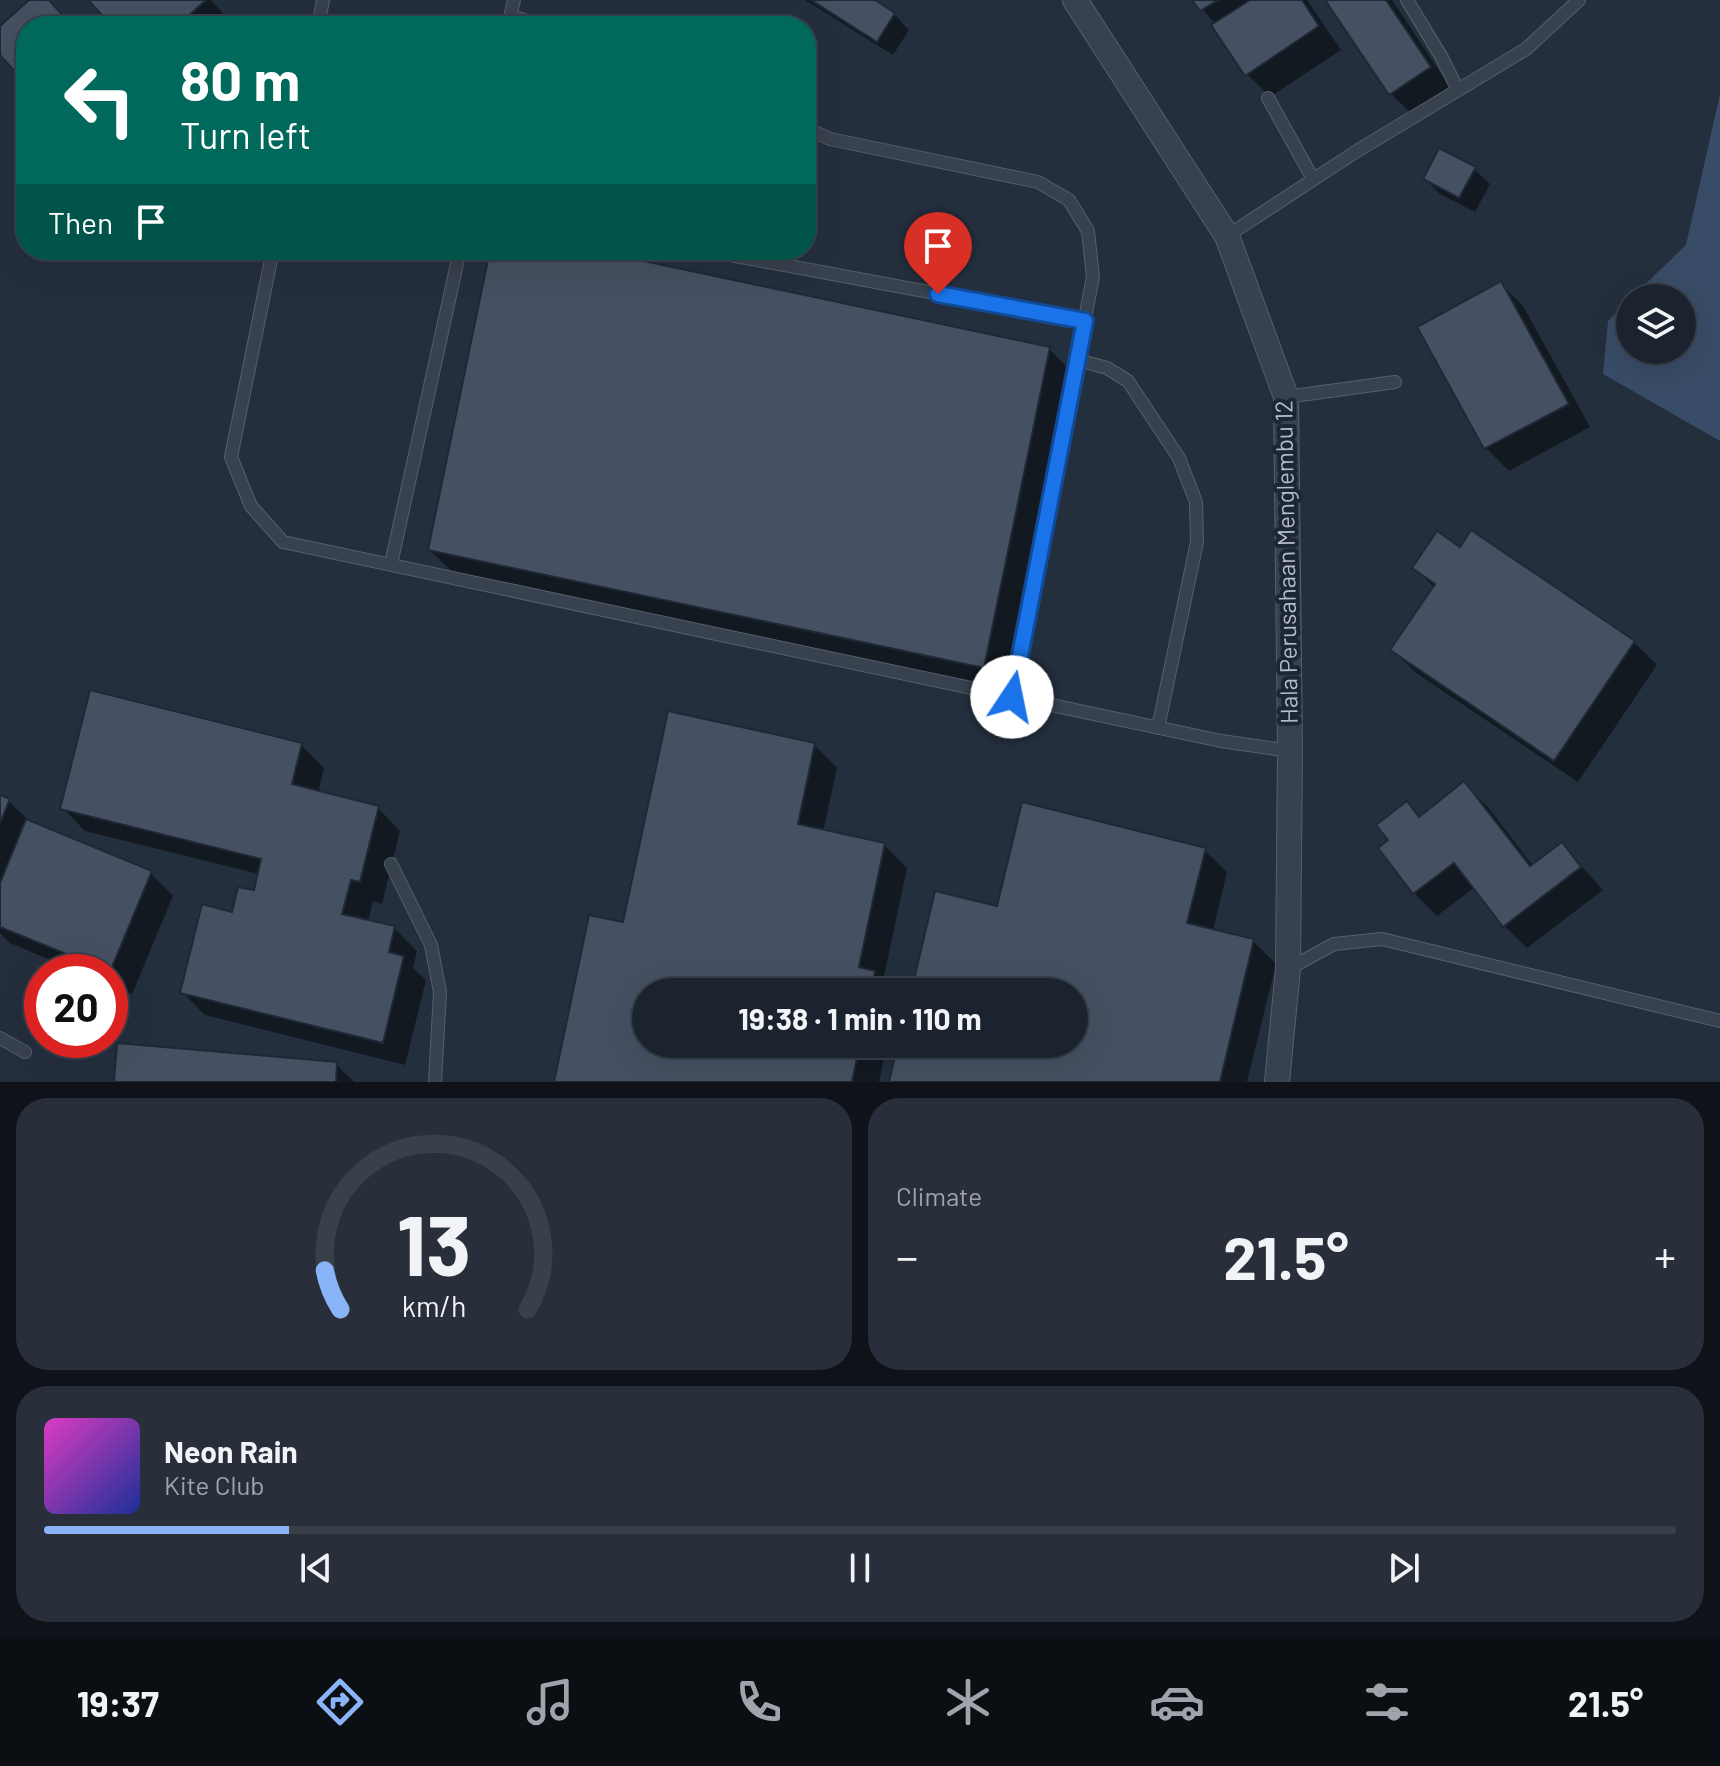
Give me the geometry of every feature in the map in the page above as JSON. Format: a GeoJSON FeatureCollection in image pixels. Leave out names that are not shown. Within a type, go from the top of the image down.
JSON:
{"type":"FeatureCollection","features":[{"type":"Feature","properties":{"kind":"street","name":"Hala Perusahaan Menglembu 12"},"geometry":{"type":"LineString","coordinates":[[1075,0],[1227,236],[1286,397],[1290,751],[1288,969],[1277,1082]]}},
{"type":"Feature","properties":{"kind":"lane"},"geometry":{"type":"LineString","coordinates":[[1407,0],[1458,90]]}},
{"type":"Feature","properties":{"kind":"lane"},"geometry":{"type":"LineString","coordinates":[[1227,236],[1313,179],[1526,49],[1579,0]]}},
{"type":"Feature","properties":{"kind":"lane"},"geometry":{"type":"LineString","coordinates":[[1268,98],[1313,179]]}},
{"type":"Feature","properties":{"kind":"lane"},"geometry":{"type":"LineString","coordinates":[[816,133],[830,139],[1038,182],[1069,200],[1088,231],[1093,277],[1012,697]]}},
{"type":"Feature","properties":{"kind":"lane"},"geometry":{"type":"LineString","coordinates":[[271,260],[231,457],[251,506],[283,542],[1158,728],[1290,751]]}},
{"type":"Feature","properties":{"kind":"lane"},"geometry":{"type":"LineString","coordinates":[[391,564],[458,260]]}},
{"type":"Feature","properties":{"kind":"lane"},"geometry":{"type":"LineString","coordinates":[[757,260],[1085,321]]}},
{"type":"Feature","properties":{"kind":"lane"},"geometry":{"type":"LineString","coordinates":[[1078,360],[1107,368],[1128,381],[1179,458],[1196,502],[1197,542],[1158,728]]}},
{"type":"Feature","properties":{"kind":"lane"},"geometry":{"type":"LineString","coordinates":[[1286,397],[1395,382]]}},
{"type":"Feature","properties":{"kind":"lane"},"geometry":{"type":"LineString","coordinates":[[391,864],[431,945],[440,992],[435,1082]]}},
{"type":"Feature","properties":{"kind":"lane"},"geometry":{"type":"LineString","coordinates":[[1288,969],[1334,944],[1382,939],[1720,1021]]}},
{"type":"Feature","properties":{"kind":"lane"},"geometry":{"type":"LineString","coordinates":[[0,1038],[24,1051]]}},
{"type":"Feature","properties":{"kind":"water"},"geometry":{"type":"Polygon","coordinates":[[[1720,94],[1720,441],[1603,374],[1608,321],[1616,313],[1616,364],[1696,364],[1696,284],[1646,284],[1686,245],[1720,94]]]}},
{"type":"Feature","properties":{"kind":"building"},"geometry":{"type":"Polygon","coordinates":[[[29,0],[49,0],[63,16],[16,16],[16,73],[0,55],[0,26],[29,0]]]}},
{"type":"Feature","properties":{"kind":"building"},"geometry":{"type":"Polygon","coordinates":[[[88,0],[206,0],[188,16],[103,16],[88,0]]]}},
{"type":"Feature","properties":{"kind":"building"},"geometry":{"type":"Polygon","coordinates":[[[811,0],[875,0],[895,13],[877,42],[811,0]]]}},
{"type":"Feature","properties":{"kind":"building"},"geometry":{"type":"Polygon","coordinates":[[[1192,0],[1218,0],[1200,11],[1192,0]]]}},
{"type":"Feature","properties":{"kind":"building"},"geometry":{"type":"Polygon","coordinates":[[[1250,0],[1302,0],[1319,26],[1245,76],[1211,25],[1250,0]]]}},
{"type":"Feature","properties":{"kind":"building"},"geometry":{"type":"Polygon","coordinates":[[[1325,0],[1386,0],[1431,67],[1389,95],[1325,0]]]}},
{"type":"Feature","properties":{"kind":"building"},"geometry":{"type":"Polygon","coordinates":[[[1439,148],[1476,167],[1459,198],[1423,179],[1439,148]]]}},
{"type":"Feature","properties":{"kind":"building"},"geometry":{"type":"Polygon","coordinates":[[[488,260],[639,260],[1050,347],[984,668],[428,550],[488,260]]]}},
{"type":"Feature","properties":{"kind":"building"},"geometry":{"type":"Polygon","coordinates":[[[1501,281],[1569,404],[1484,449],[1417,327],[1501,281]]]}},
{"type":"Feature","properties":{"kind":"building"},"geometry":{"type":"Polygon","coordinates":[[[1471,530],[1635,641],[1554,761],[1390,650],[1435,584],[1412,568],[1437,531],[1460,547],[1471,530]]]}},
{"type":"Feature","properties":{"kind":"building"},"geometry":{"type":"Polygon","coordinates":[[[90,690],[302,743],[292,784],[379,806],[360,882],[351,880],[342,914],[395,926],[389,952],[404,956],[383,1043],[180,993],[202,904],[232,912],[238,887],[254,890],[261,859],[60,809],[90,690]]]}},
{"type":"Feature","properties":{"kind":"building"},"geometry":{"type":"Polygon","coordinates":[[[668,711],[815,743],[798,824],[885,843],[859,967],[875,971],[874,978],[632,978],[632,1058],[857,1058],[852,1082],[554,1082],[589,915],[623,922],[668,711]]]}},
{"type":"Feature","properties":{"kind":"building"},"geometry":{"type":"Polygon","coordinates":[[[1464,781],[1530,866],[1562,842],[1581,867],[1503,927],[1454,863],[1413,894],[1378,848],[1388,840],[1376,825],[1407,801],[1419,817],[1464,781]]]}},
{"type":"Feature","properties":{"kind":"building"},"geometry":{"type":"Polygon","coordinates":[[[0,795],[10,799],[0,823],[0,795]]]}},
{"type":"Feature","properties":{"kind":"building"},"geometry":{"type":"Polygon","coordinates":[[[1022,802],[1206,848],[1187,923],[1254,939],[1220,1082],[889,1082],[895,1058],[1088,1058],[1088,978],[914,978],[935,891],[997,906],[1022,802]]]}},
{"type":"Feature","properties":{"kind":"building"},"geometry":{"type":"Polygon","coordinates":[[[26,819],[152,871],[117,954],[66,954],[0,927],[0,883],[26,819]]]}},
{"type":"Feature","properties":{"kind":"building"},"geometry":{"type":"Polygon","coordinates":[[[128,1044],[337,1062],[336,1082],[114,1082],[116,1058],[128,1058],[128,1044]]]}},
{"type":"Feature","properties":{"kind":"route"},"geometry":{"type":"LineString","coordinates":[[938,294],[1085,321],[1012,697]]}}]}
